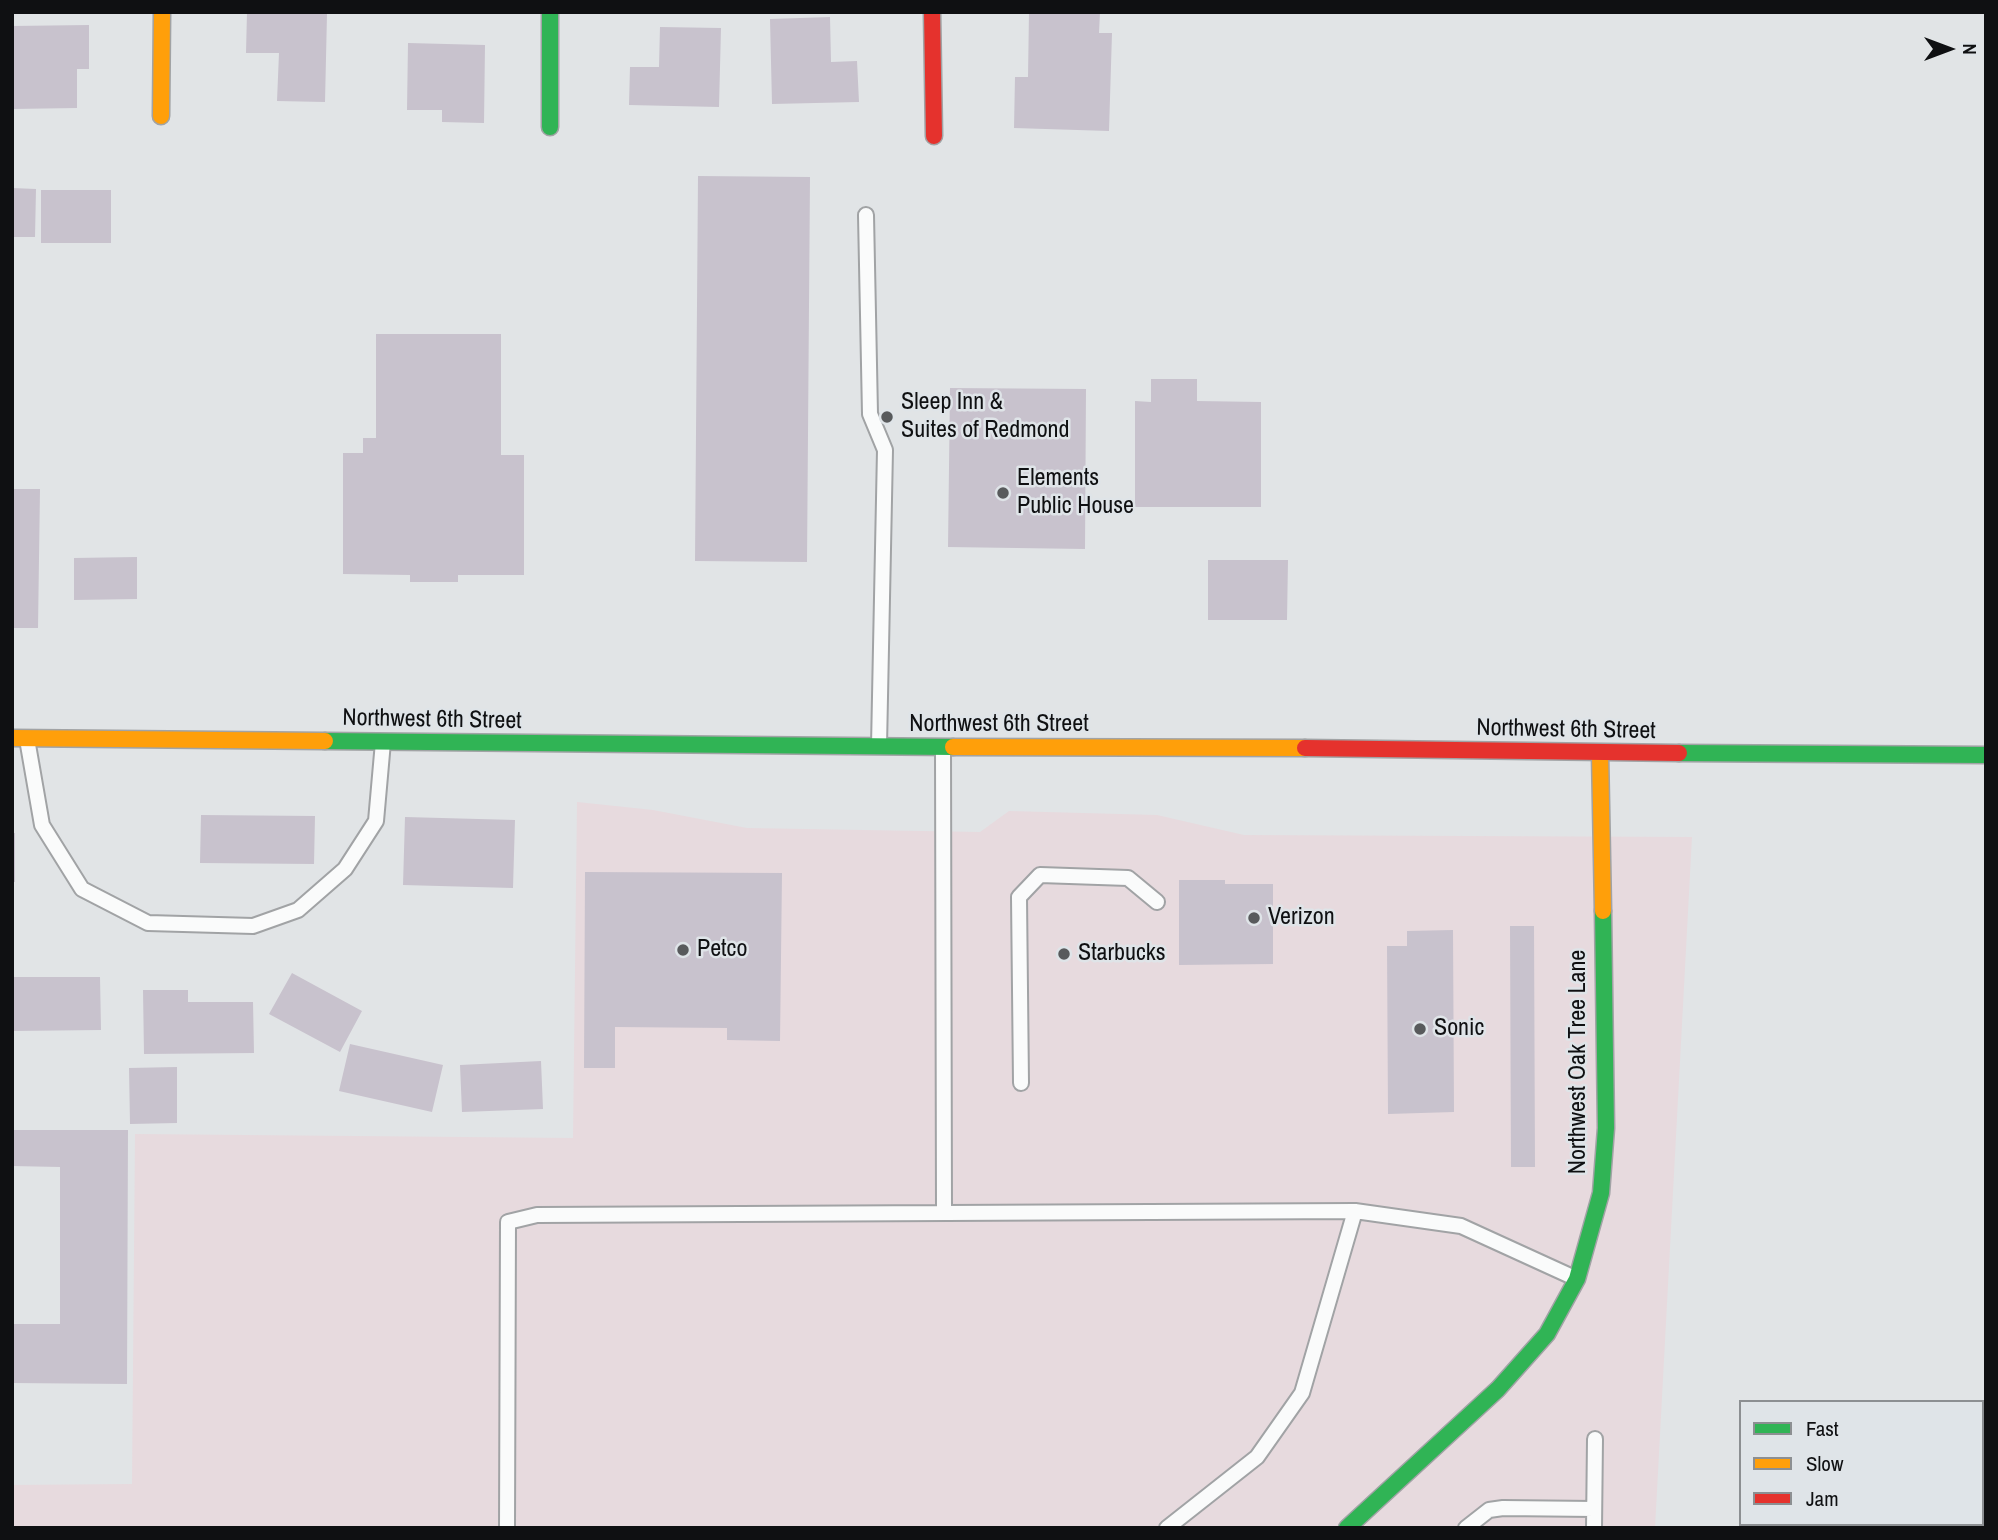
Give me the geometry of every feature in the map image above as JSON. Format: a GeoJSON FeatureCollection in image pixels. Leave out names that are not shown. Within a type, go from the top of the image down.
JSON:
{"type":"FeatureCollection","features":[{"type":"Feature","properties":{"kind":"main road"},"geometry":{"type":"LineString","coordinates":[[161,116],[162,12]]}},
{"type":"Feature","properties":{"kind":"main road"},"geometry":{"type":"LineString","coordinates":[[550,12],[550,127]]}},
{"type":"Feature","properties":{"kind":"main road"},"geometry":{"type":"LineString","coordinates":[[932,12],[934,136]]}},
{"type":"Feature","properties":{"kind":"main road","name":"Northwest 6th Street"},"geometry":{"type":"LineString","coordinates":[[19,738],[1986,755]]}},
{"type":"Feature","properties":{"kind":"main road","name":"Northwest Oak Tree Lane"},"geometry":{"type":"LineString","coordinates":[[1347,1528],[1497,1389],[1547,1334],[1577,1279],[1601,1193],[1606,1128],[1600,753]]}},
{"type":"Feature","properties":{"kind":"lane"},"geometry":{"type":"LineString","coordinates":[[866,215],[870,414],[885,450],[879,747]]}},
{"type":"Feature","properties":{"kind":"lane"},"geometry":{"type":"LineString","coordinates":[[19,738],[42,825],[82,889],[148,923],[253,926],[298,910],[345,869],[376,821],[383,742]]}},
{"type":"Feature","properties":{"kind":"lane"},"geometry":{"type":"LineString","coordinates":[[943,748],[944,1213]]}},
{"type":"Feature","properties":{"kind":"lane"},"geometry":{"type":"LineString","coordinates":[[1021,1083],[1019,897],[1040,875],[1115,877],[1128,878],[1157,902]]}},
{"type":"Feature","properties":{"kind":"lane"},"geometry":{"type":"LineString","coordinates":[[1167,1528],[1257,1457],[1302,1393],[1355,1211]]}},
{"type":"Feature","properties":{"kind":"lane"},"geometry":{"type":"LineString","coordinates":[[507,1528],[508,1222],[537,1215],[1355,1211],[1461,1226],[1577,1279]]}},
{"type":"Feature","properties":{"kind":"lane"},"geometry":{"type":"LineString","coordinates":[[1594,1528],[1595,1439]]}},
{"type":"Feature","properties":{"kind":"lane"},"geometry":{"type":"LineString","coordinates":[[1466,1528],[1489,1510],[1594,1509]]}},
{"type":"Feature","properties":{"kind":"shaded area"},"geometry":{"type":"Polygon","coordinates":[[[577,802],[653,810],[747,828],[980,832],[1009,811],[1157,815],[1244,835],[1692,837],[1655,1528],[12,1528],[12,1485],[132,1484],[135,1134],[573,1138],[577,802]]]}},
{"type":"Feature","properties":{"kind":"building"},"geometry":{"type":"Polygon","coordinates":[[[247,12],[327,14],[325,102],[277,101],[279,53],[246,53],[247,12]]]}},
{"type":"Feature","properties":{"kind":"building"},"geometry":{"type":"Polygon","coordinates":[[[1029,12],[1100,12],[1099,33],[1112,33],[1109,131],[1014,128],[1015,77],[1028,77],[1029,12]]]}},
{"type":"Feature","properties":{"kind":"building"},"geometry":{"type":"Polygon","coordinates":[[[830,17],[831,62],[857,61],[859,102],[772,104],[770,19],[830,17]]]}},
{"type":"Feature","properties":{"kind":"building"},"geometry":{"type":"Polygon","coordinates":[[[89,25],[89,69],[77,69],[77,108],[12,109],[12,26],[89,25]]]}},
{"type":"Feature","properties":{"kind":"building"},"geometry":{"type":"Polygon","coordinates":[[[660,27],[721,28],[719,107],[629,105],[630,67],[659,67],[660,27]]]}},
{"type":"Feature","properties":{"kind":"building"},"geometry":{"type":"Polygon","coordinates":[[[408,43],[485,45],[484,123],[442,122],[442,110],[407,110],[408,43]]]}},
{"type":"Feature","properties":{"kind":"building"},"geometry":{"type":"Polygon","coordinates":[[[698,176],[810,177],[807,562],[695,561],[698,176]]]}},
{"type":"Feature","properties":{"kind":"building"},"geometry":{"type":"Polygon","coordinates":[[[12,188],[36,189],[35,237],[12,237],[12,188]]]}},
{"type":"Feature","properties":{"kind":"building"},"geometry":{"type":"Polygon","coordinates":[[[41,190],[111,190],[111,243],[41,243],[41,190]]]}},
{"type":"Feature","properties":{"kind":"building"},"geometry":{"type":"Polygon","coordinates":[[[376,334],[501,334],[501,455],[524,455],[524,575],[458,575],[458,582],[410,582],[410,575],[343,574],[343,453],[363,453],[363,438],[376,438],[376,334]]]}},
{"type":"Feature","properties":{"kind":"building"},"geometry":{"type":"Polygon","coordinates":[[[1151,379],[1197,379],[1197,401],[1261,402],[1261,507],[1135,507],[1135,401],[1151,402],[1151,379]]]}},
{"type":"Feature","properties":{"kind":"building"},"geometry":{"type":"Polygon","coordinates":[[[950,388],[1086,389],[1085,549],[948,547],[950,388]]]}},
{"type":"Feature","properties":{"kind":"building"},"geometry":{"type":"Polygon","coordinates":[[[12,489],[40,489],[38,628],[12,628],[12,489]]]}},
{"type":"Feature","properties":{"kind":"building"},"geometry":{"type":"Polygon","coordinates":[[[137,557],[137,599],[74,600],[74,558],[137,557]]]}},
{"type":"Feature","properties":{"kind":"building"},"geometry":{"type":"Polygon","coordinates":[[[1208,560],[1288,560],[1287,620],[1208,620],[1208,560]]]}},
{"type":"Feature","properties":{"kind":"building"},"geometry":{"type":"Polygon","coordinates":[[[201,815],[315,816],[314,864],[200,863],[201,815]]]}},
{"type":"Feature","properties":{"kind":"building"},"geometry":{"type":"Polygon","coordinates":[[[405,817],[515,820],[513,888],[403,885],[405,817]]]}},
{"type":"Feature","properties":{"kind":"building"},"geometry":{"type":"Polygon","coordinates":[[[12,833],[15,833],[15,882],[12,882],[12,833]]]}},
{"type":"Feature","properties":{"kind":"building","name":"Petco"},"geometry":{"type":"Polygon","coordinates":[[[585,872],[782,873],[780,1041],[727,1040],[727,1028],[615,1027],[615,1068],[584,1068],[585,872]]]}},
{"type":"Feature","properties":{"kind":"building"},"geometry":{"type":"Polygon","coordinates":[[[1179,880],[1273,884],[1273,964],[1179,965],[1179,880]]]}},
{"type":"Feature","properties":{"kind":"building"},"geometry":{"type":"Polygon","coordinates":[[[1510,926],[1534,926],[1535,1167],[1511,1167],[1510,926]]]}},
{"type":"Feature","properties":{"kind":"building","name":"Sonic"},"geometry":{"type":"Polygon","coordinates":[[[1453,930],[1454,1112],[1388,1114],[1387,946],[1407,946],[1407,931],[1453,930]]]}},
{"type":"Feature","properties":{"kind":"building"},"geometry":{"type":"Polygon","coordinates":[[[292,973],[362,1011],[340,1052],[269,1014],[292,973]]]}},
{"type":"Feature","properties":{"kind":"building"},"geometry":{"type":"Polygon","coordinates":[[[12,977],[100,977],[101,1030],[12,1031],[12,977]]]}},
{"type":"Feature","properties":{"kind":"building"},"geometry":{"type":"Polygon","coordinates":[[[143,990],[188,990],[188,1002],[253,1002],[254,1053],[144,1054],[143,990]]]}},
{"type":"Feature","properties":{"kind":"building"},"geometry":{"type":"Polygon","coordinates":[[[350,1044],[443,1065],[432,1112],[339,1091],[350,1044]]]}},
{"type":"Feature","properties":{"kind":"building"},"geometry":{"type":"Polygon","coordinates":[[[541,1061],[543,1109],[462,1112],[460,1065],[541,1061]]]}},
{"type":"Feature","properties":{"kind":"building"},"geometry":{"type":"Polygon","coordinates":[[[177,1067],[177,1123],[130,1124],[129,1068],[177,1067]]]}},
{"type":"Feature","properties":{"kind":"building"},"geometry":{"type":"Polygon","coordinates":[[[12,1130],[128,1130],[127,1384],[12,1383],[12,1324],[60,1324],[60,1167],[12,1166],[12,1130]]]}},
{"type":"Feature","properties":{"kind":"traffic: fast"},"geometry":{"type":"LineString","coordinates":[[550,12],[550,127]]}},
{"type":"Feature","properties":{"kind":"traffic: fast"},"geometry":{"type":"LineString","coordinates":[[325,741],[953,747]]}},
{"type":"Feature","properties":{"kind":"traffic: fast"},"geometry":{"type":"LineString","coordinates":[[1679,753],[1986,755]]}},
{"type":"Feature","properties":{"kind":"traffic: fast"},"geometry":{"type":"LineString","coordinates":[[1347,1528],[1498,1389],[1547,1334],[1577,1279],[1601,1193],[1606,1128],[1603,911]]}},
{"type":"Feature","properties":{"kind":"traffic: slow"},"geometry":{"type":"LineString","coordinates":[[161,116],[162,12]]}},
{"type":"Feature","properties":{"kind":"traffic: slow"},"geometry":{"type":"LineString","coordinates":[[12,738],[325,741]]}},
{"type":"Feature","properties":{"kind":"traffic: slow"},"geometry":{"type":"LineString","coordinates":[[953,747],[1305,748]]}},
{"type":"Feature","properties":{"kind":"traffic: slow"},"geometry":{"type":"LineString","coordinates":[[1600,753],[1603,911]]}},
{"type":"Feature","properties":{"kind":"traffic: jam"},"geometry":{"type":"LineString","coordinates":[[932,12],[934,136]]}},
{"type":"Feature","properties":{"kind":"traffic: jam"},"geometry":{"type":"LineString","coordinates":[[1305,748],[1679,753]]}},
{"type":"Feature","properties":{"kind":"place","name":"Sleep Inn & Suites of Redmond"},"geometry":{"type":"Point","coordinates":[887,417]}},
{"type":"Feature","properties":{"kind":"place","name":"Elements Public House"},"geometry":{"type":"Point","coordinates":[1003,493]}},
{"type":"Feature","properties":{"kind":"place","name":"Verizon"},"geometry":{"type":"Point","coordinates":[1254,918]}},
{"type":"Feature","properties":{"kind":"place","name":"Petco"},"geometry":{"type":"Point","coordinates":[683,950]}},
{"type":"Feature","properties":{"kind":"place","name":"Starbucks"},"geometry":{"type":"Point","coordinates":[1064,954]}},
{"type":"Feature","properties":{"kind":"place","name":"Sonic"},"geometry":{"type":"Point","coordinates":[1420,1029]}}]}
